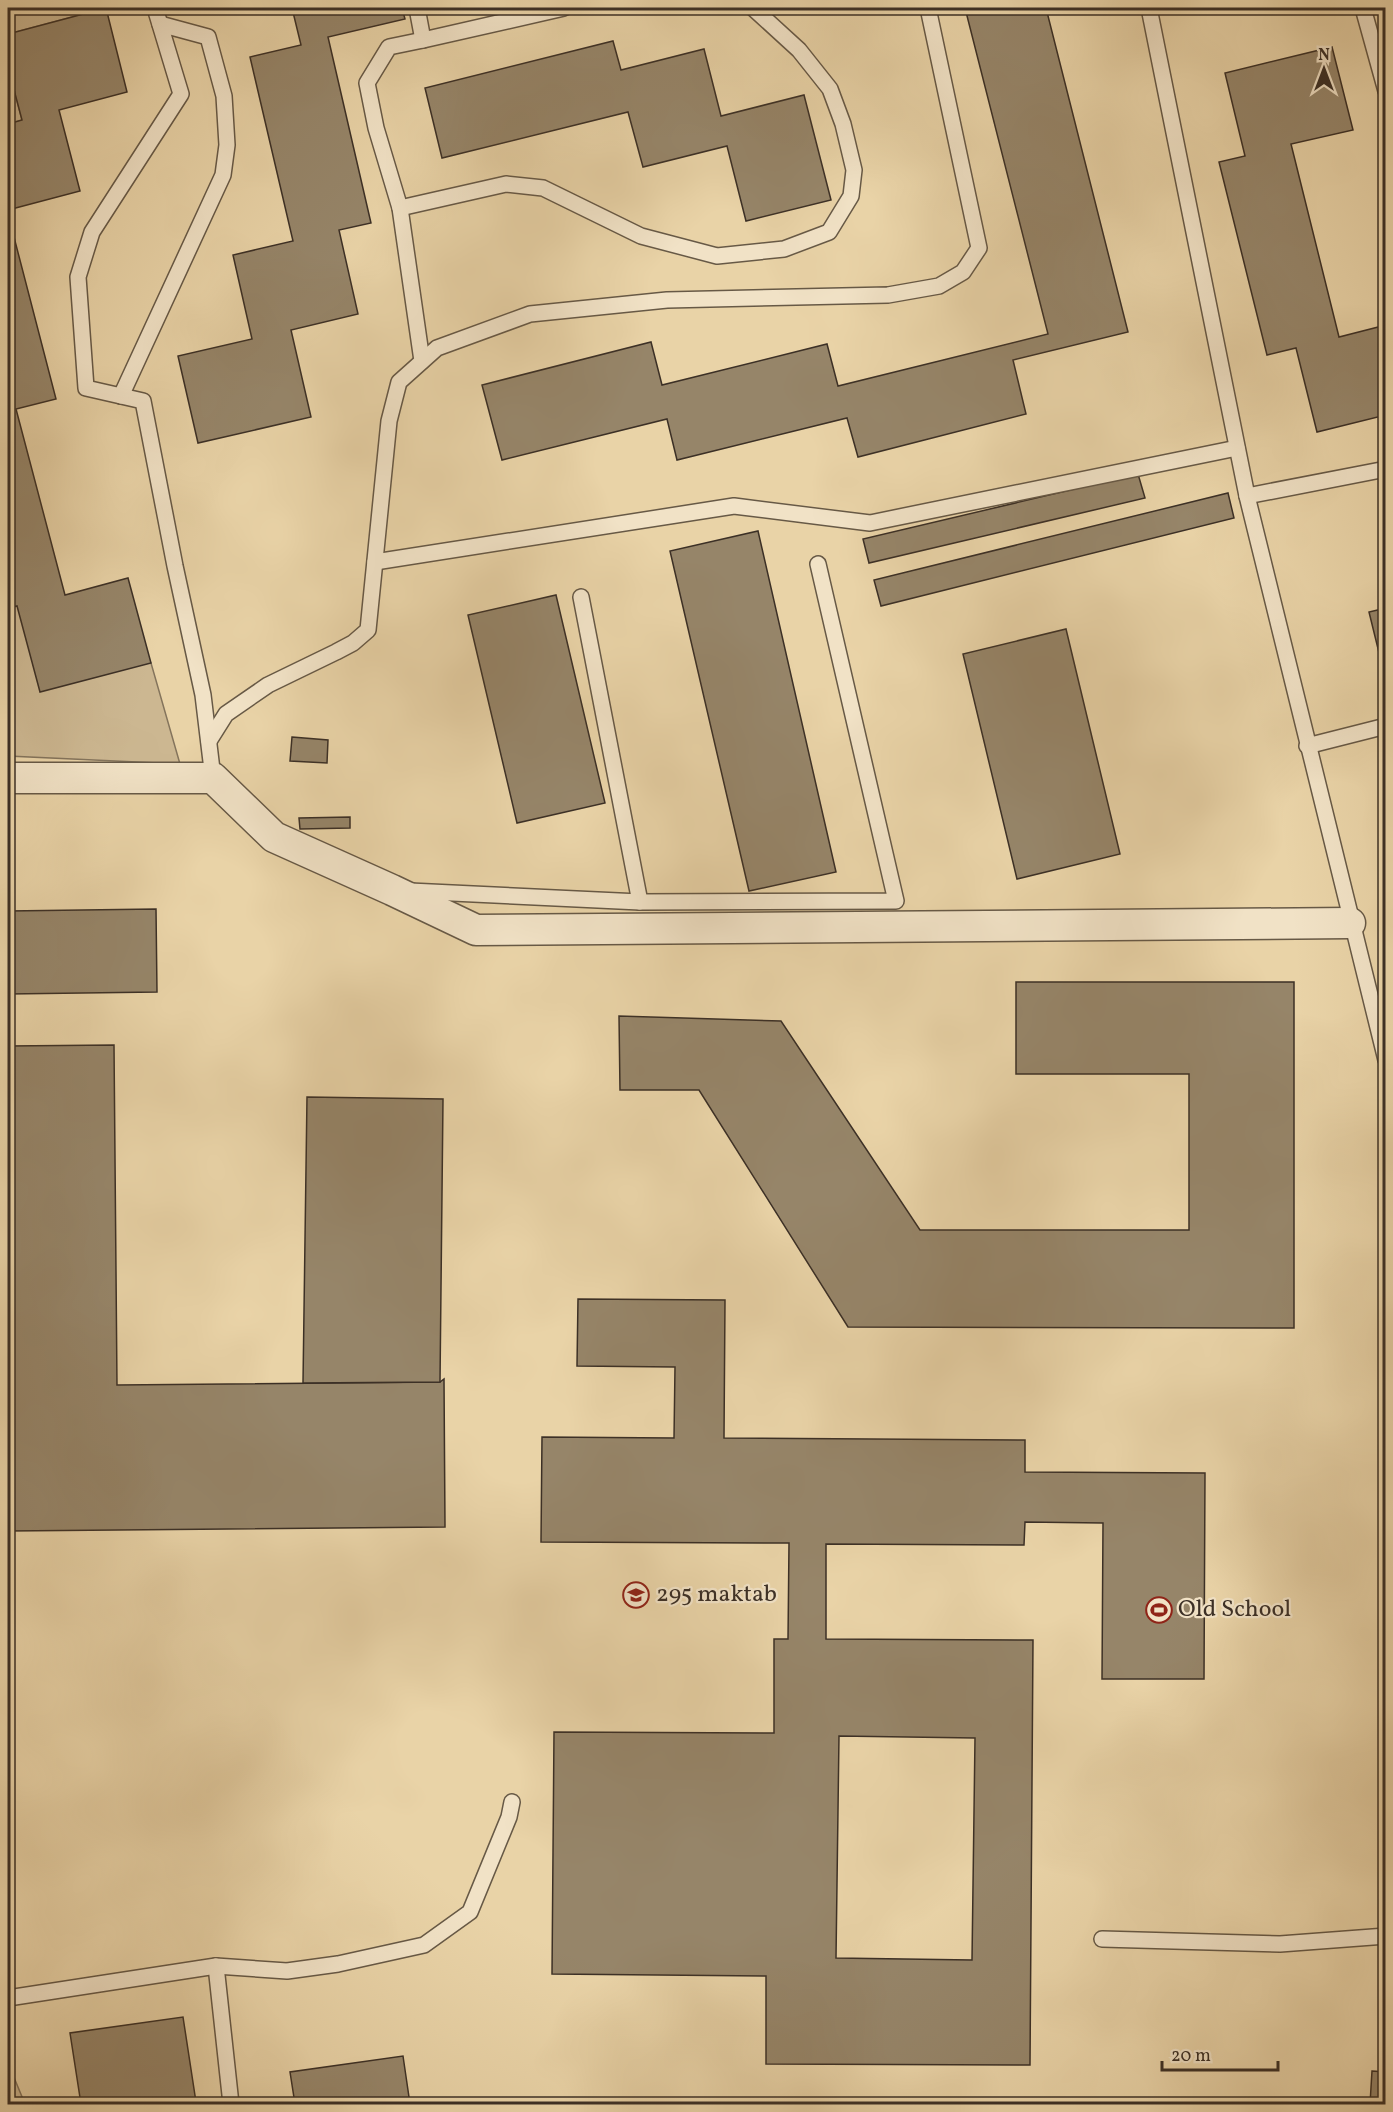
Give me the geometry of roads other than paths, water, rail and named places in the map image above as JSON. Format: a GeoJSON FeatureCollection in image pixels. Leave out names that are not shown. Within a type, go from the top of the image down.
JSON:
{"type":"FeatureCollection","features":[{"type":"Feature","properties":{"kind":"street"},"geometry":{"type":"LineString","coordinates":[[8,778],[213,778],[274,837],[476,930],[1350,922]]}},
{"type":"Feature","properties":{"kind":"lane"},"geometry":{"type":"LineString","coordinates":[[155,8],[181,94],[92,231],[78,277],[86,388],[143,401],[203,695],[213,778]]}},
{"type":"Feature","properties":{"kind":"lane"},"geometry":{"type":"LineString","coordinates":[[417,8],[423,40]]}},
{"type":"Feature","properties":{"kind":"lane"},"geometry":{"type":"LineString","coordinates":[[422,361],[400,208],[376,128],[367,83],[389,47],[564,8]]}},
{"type":"Feature","properties":{"kind":"lane"},"geometry":{"type":"LineString","coordinates":[[400,208],[506,184],[543,188],[641,236],[717,256],[784,249],[829,232],[851,196],[854,170],[843,124],[830,89],[799,50],[753,8]]}},
{"type":"Feature","properties":{"kind":"lane"},"geometry":{"type":"LineString","coordinates":[[209,741],[226,714],[268,685],[336,652],[368,630],[389,421],[399,382],[437,348],[530,314],[667,300],[888,295],[939,286],[963,272],[979,248],[928,8]]}},
{"type":"Feature","properties":{"kind":"lane"},"geometry":{"type":"LineString","coordinates":[[1149,8],[1247,496],[1350,922],[1386,1060]]}},
{"type":"Feature","properties":{"kind":"lane"},"geometry":{"type":"LineString","coordinates":[[1363,8],[1386,91]]}},
{"type":"Feature","properties":{"kind":"lane"},"geometry":{"type":"LineString","coordinates":[[121,396],[223,175],[226,145],[224,96],[208,37],[160,24]]}},
{"type":"Feature","properties":{"kind":"lane"},"geometry":{"type":"LineString","coordinates":[[375,562],[734,506],[870,523],[1237,448]]}},
{"type":"Feature","properties":{"kind":"lane"},"geometry":{"type":"LineString","coordinates":[[1247,496],[1386,469]]}},
{"type":"Feature","properties":{"kind":"lane"},"geometry":{"type":"LineString","coordinates":[[392,890],[640,902],[896,901],[818,564]]}},
{"type":"Feature","properties":{"kind":"lane"},"geometry":{"type":"LineString","coordinates":[[582,597],[640,902]]}},
{"type":"Feature","properties":{"kind":"lane"},"geometry":{"type":"LineString","coordinates":[[1307,746],[1386,726]]}},
{"type":"Feature","properties":{"kind":"lane"},"geometry":{"type":"LineString","coordinates":[[8,1998],[216,1965],[287,1971],[338,1964],[424,1945],[470,1912],[509,1817],[512,1802]]}},
{"type":"Feature","properties":{"kind":"lane"},"geometry":{"type":"LineString","coordinates":[[1102,1939],[1280,1944],[1386,1936]]}},
{"type":"Feature","properties":{"kind":"lane"},"geometry":{"type":"LineString","coordinates":[[216,1965],[231,2104]]}},
{"type":"Feature","properties":{"kind":"place","name":"295 maktab"},"geometry":{"type":"Point","coordinates":[636,1595]}},
{"type":"Feature","properties":{"kind":"place","name":"Old School"},"geometry":{"type":"Point","coordinates":[1159,1610]}}]}
